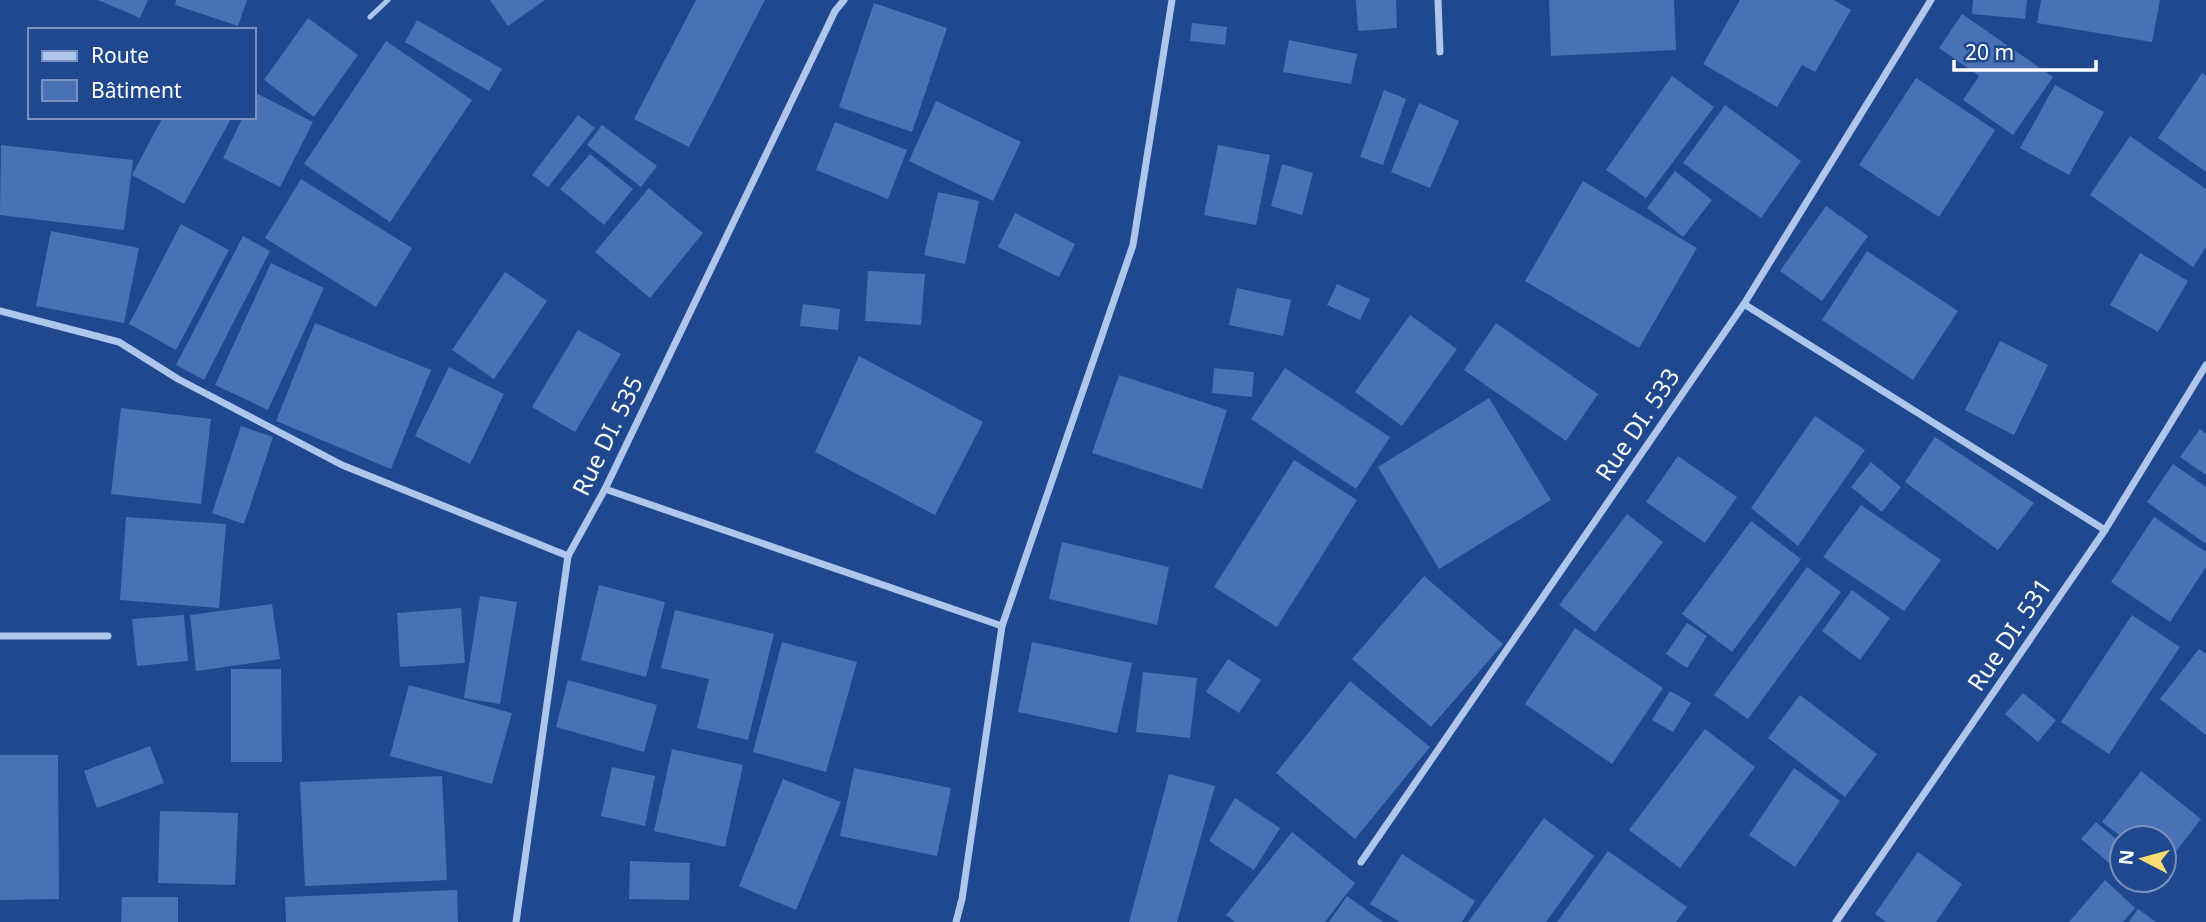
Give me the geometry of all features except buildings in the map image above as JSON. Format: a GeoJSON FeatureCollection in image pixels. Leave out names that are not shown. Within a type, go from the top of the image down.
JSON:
{"type":"FeatureCollection","features":[{"type":"Feature","properties":{"kind":"street","name":"Rue DI. 535"},"geometry":{"type":"LineString","coordinates":[[516,922],[568,556],[605,489],[835,11],[844,0]]}},
{"type":"Feature","properties":{"kind":"street"},"geometry":{"type":"LineString","coordinates":[[956,922],[964,885],[1002,626],[1133,245],[1172,0]]}},
{"type":"Feature","properties":{"kind":"street"},"geometry":{"type":"LineString","coordinates":[[1438,0],[1440,52]]}},
{"type":"Feature","properties":{"kind":"street","name":"Rue DI. 533"},"geometry":{"type":"LineString","coordinates":[[1362,862],[1744,304],[1931,0]]}},
{"type":"Feature","properties":{"kind":"street"},"geometry":{"type":"LineString","coordinates":[[1744,304],[2105,530]]}},
{"type":"Feature","properties":{"kind":"street"},"geometry":{"type":"LineString","coordinates":[[0,311],[119,342],[178,379],[342,465],[568,556]]}},
{"type":"Feature","properties":{"kind":"street","name":"Rue DI. 531"},"geometry":{"type":"LineString","coordinates":[[1836,922],[2105,530],[2206,365]]}},
{"type":"Feature","properties":{"kind":"street"},"geometry":{"type":"LineString","coordinates":[[605,489],[1002,626]]}},
{"type":"Feature","properties":{"kind":"street"},"geometry":{"type":"LineString","coordinates":[[0,636],[108,636]]}},
{"type":"Feature","properties":{"kind":"lane"},"geometry":{"type":"LineString","coordinates":[[370,17],[388,0]]}}]}
